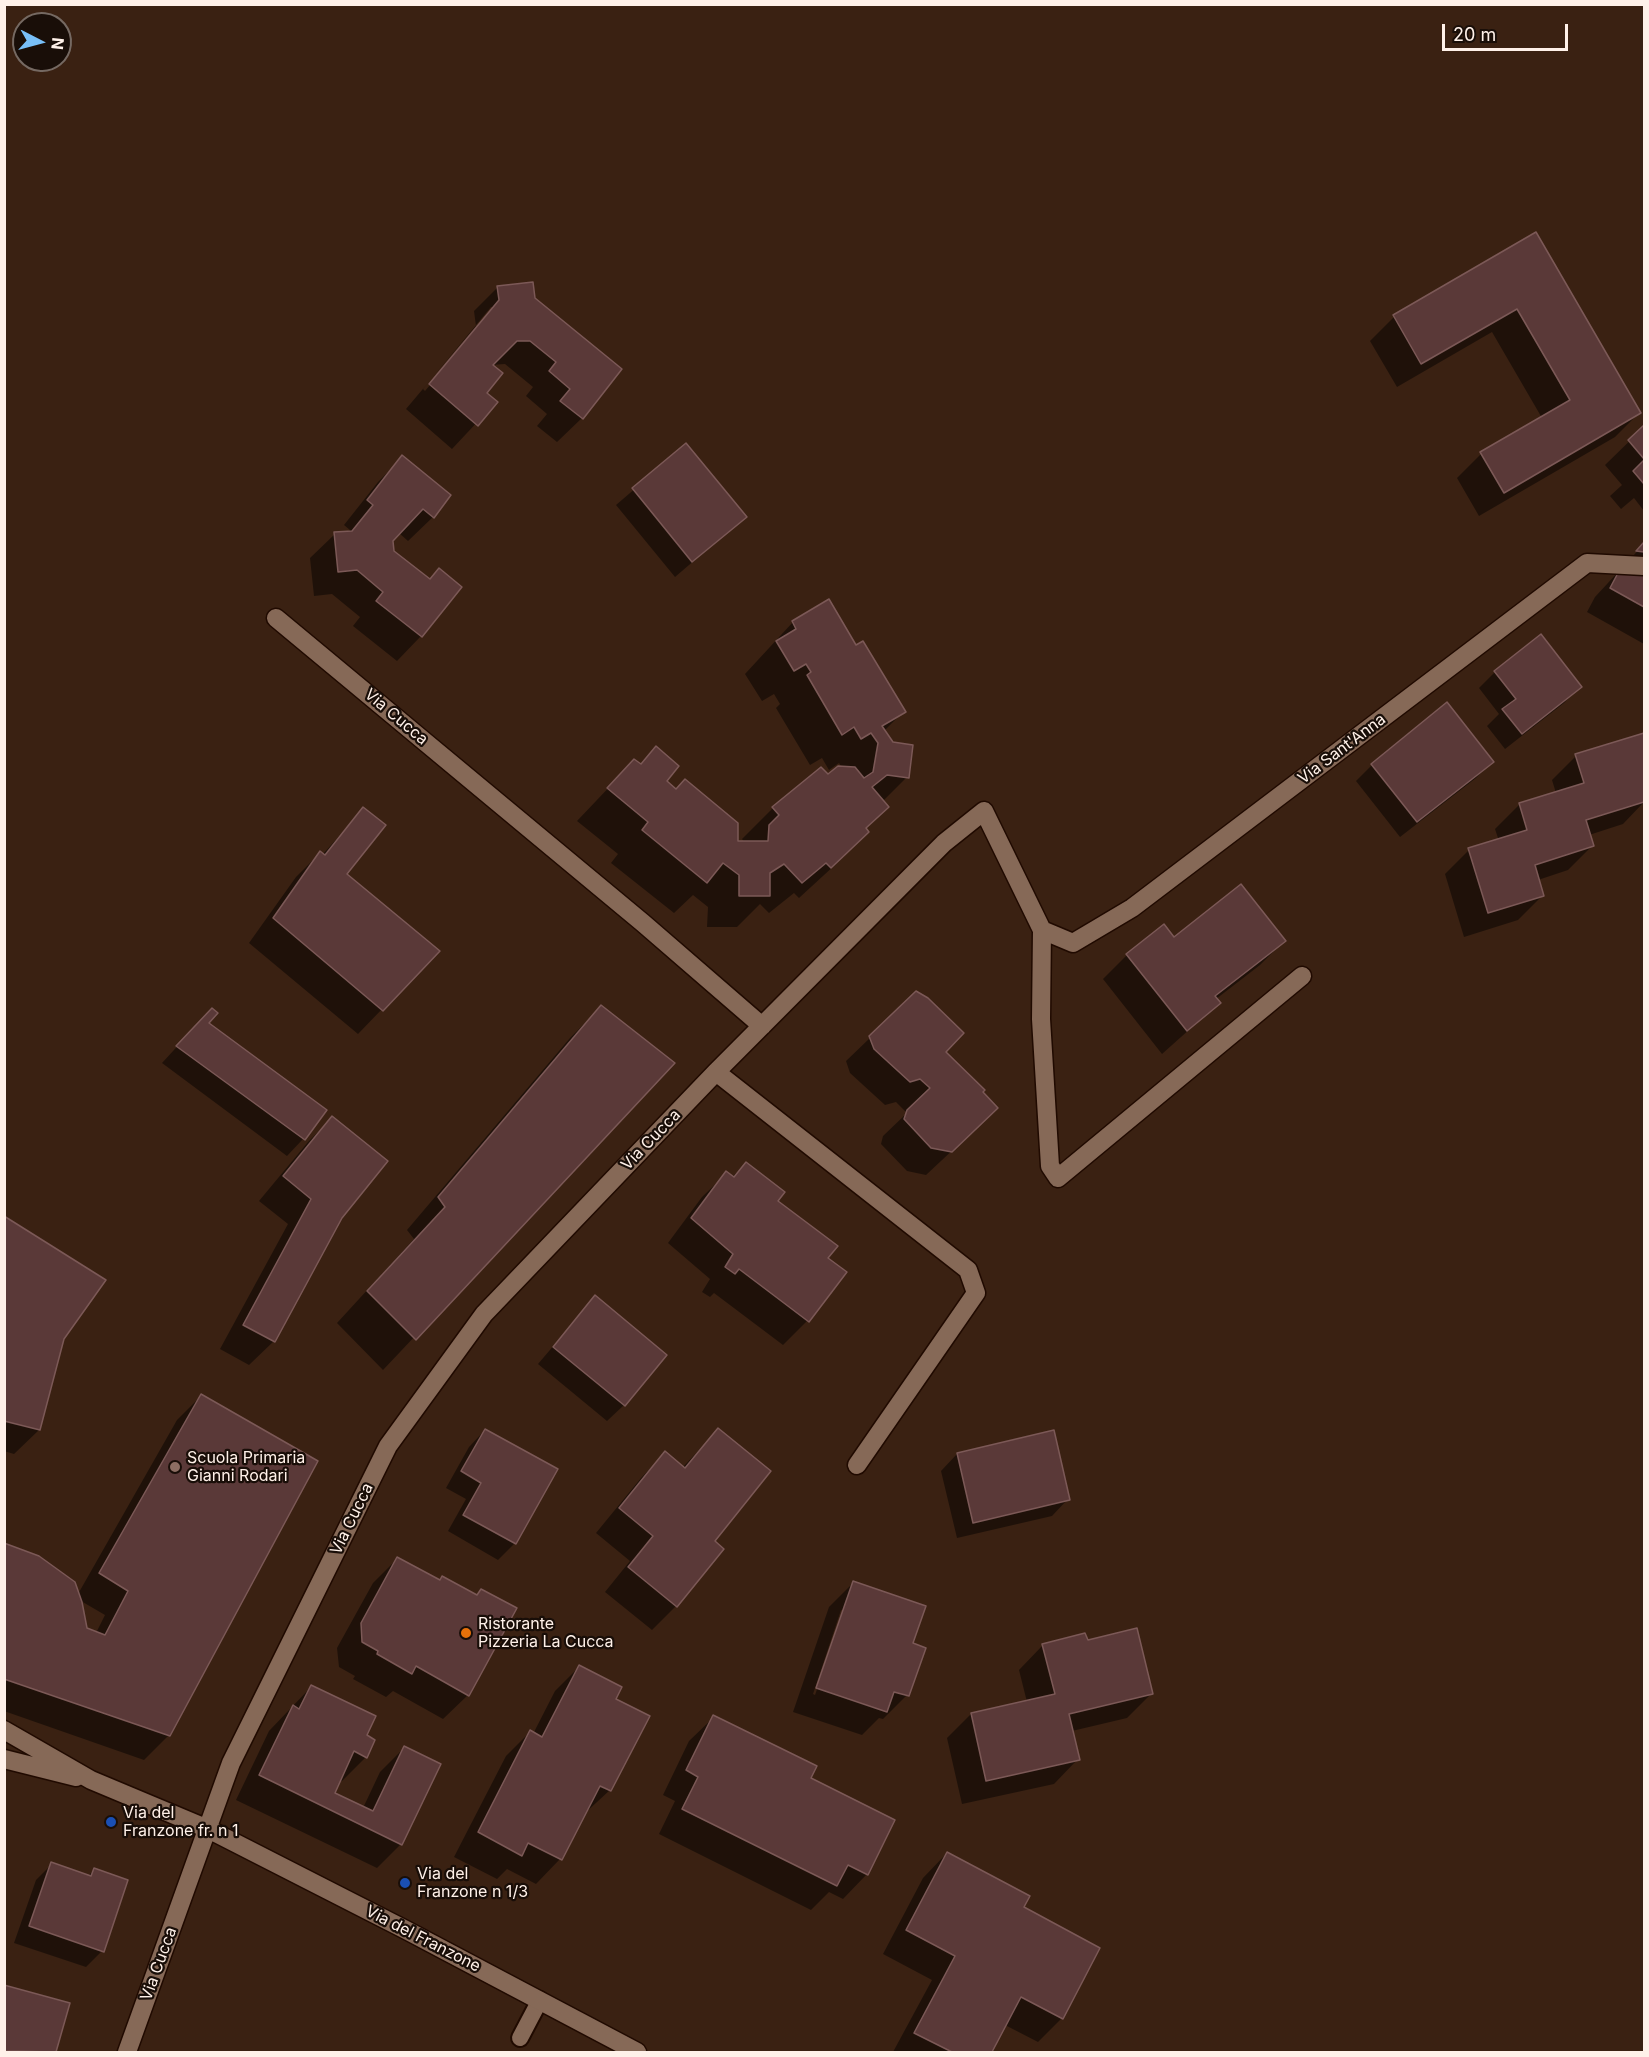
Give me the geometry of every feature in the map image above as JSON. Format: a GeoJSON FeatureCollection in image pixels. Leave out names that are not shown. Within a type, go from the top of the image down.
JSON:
{"type":"FeatureCollection","features":[{"type":"Feature","properties":{"kind":"street","name":"Via Sant'Anna"},"geometry":{"type":"LineString","coordinates":[[1042,930],[1073,943],[1132,908],[1587,563],[1644,566]]}},
{"type":"Feature","properties":{"kind":"street","name":"Via Cucca"},"geometry":{"type":"LineString","coordinates":[[276,618],[643,923],[762,1026]]}},
{"type":"Feature","properties":{"kind":"street","name":"Via Cucca"},"geometry":{"type":"LineString","coordinates":[[128,2052],[231,1763],[388,1446],[484,1314],[716,1072],[944,843],[984,811],[1042,930]]}},
{"type":"Feature","properties":{"kind":"street"},"geometry":{"type":"LineString","coordinates":[[1042,930],[1041,1019],[1050,1166],[1058,1178],[1302,976]]}},
{"type":"Feature","properties":{"kind":"street"},"geometry":{"type":"LineString","coordinates":[[716,1072],[968,1270],[976,1293],[857,1465]]}},
{"type":"Feature","properties":{"kind":"street"},"geometry":{"type":"LineString","coordinates":[[4,1730],[91,1780]]}},
{"type":"Feature","properties":{"kind":"street"},"geometry":{"type":"LineString","coordinates":[[4,1759],[91,1780]]}},
{"type":"Feature","properties":{"kind":"street","name":"Via del Franzone"},"geometry":{"type":"LineString","coordinates":[[91,1780],[208,1829],[637,2052]]}},
{"type":"Feature","properties":{"kind":"lane"},"geometry":{"type":"LineString","coordinates":[[520,2037],[540,2000]]}},
{"type":"Feature","properties":{"kind":"building"},"geometry":{"type":"Polygon","coordinates":[[[1536,232],[1641,413],[1504,493],[1480,452],[1570,400],[1517,309],[1421,364],[1393,315],[1536,232]]]}},
{"type":"Feature","properties":{"kind":"building"},"geometry":{"type":"Polygon","coordinates":[[[533,282],[535,298],[622,369],[583,419],[560,401],[570,389],[549,371],[556,362],[530,341],[517,341],[493,365],[503,373],[487,393],[498,402],[478,426],[429,384],[499,300],[497,286],[533,282]]]}},
{"type":"Feature","properties":{"kind":"building"},"geometry":{"type":"Polygon","coordinates":[[[1644,425],[1644,459],[1628,440],[1644,425]]]}},
{"type":"Feature","properties":{"kind":"building"},"geometry":{"type":"Polygon","coordinates":[[[686,443],[747,517],[692,562],[632,488],[686,443]]]}},
{"type":"Feature","properties":{"kind":"building"},"geometry":{"type":"Polygon","coordinates":[[[402,455],[451,495],[434,518],[423,509],[393,541],[394,551],[430,579],[439,568],[462,587],[422,637],[376,601],[383,592],[357,570],[338,572],[334,532],[352,531],[373,505],[367,500],[402,455]]]}},
{"type":"Feature","properties":{"kind":"building"},"geometry":{"type":"Polygon","coordinates":[[[1644,460],[1644,484],[1633,471],[1644,460]]]}},
{"type":"Feature","properties":{"kind":"building"},"geometry":{"type":"Polygon","coordinates":[[[1644,542],[1644,552],[1636,551],[1644,542]]]}},
{"type":"Feature","properties":{"kind":"building"},"geometry":{"type":"Polygon","coordinates":[[[1619,571],[1644,573],[1644,607],[1610,588],[1619,571]]]}},
{"type":"Feature","properties":{"kind":"building"},"geometry":{"type":"Polygon","coordinates":[[[829,599],[856,645],[863,641],[906,712],[882,726],[893,742],[913,745],[909,778],[887,775],[872,787],[889,807],[866,828],[869,832],[831,868],[826,863],[802,883],[784,864],[770,873],[770,896],[739,896],[739,875],[723,863],[707,883],[642,830],[648,822],[607,788],[634,759],[641,764],[656,746],[679,766],[667,781],[676,789],[685,779],[738,823],[738,841],[768,841],[769,825],[779,815],[772,807],[821,767],[828,774],[838,766],[855,767],[864,778],[873,772],[878,743],[871,733],[861,739],[854,727],[842,735],[807,675],[811,672],[806,664],[794,671],[776,641],[796,629],[792,621],[829,599]]]}},
{"type":"Feature","properties":{"kind":"building"},"geometry":{"type":"Polygon","coordinates":[[[1541,634],[1582,687],[1522,734],[1502,709],[1516,699],[1494,671],[1541,634]]]}},
{"type":"Feature","properties":{"kind":"building"},"geometry":{"type":"Polygon","coordinates":[[[1447,702],[1494,762],[1417,822],[1371,764],[1447,702]]]}},
{"type":"Feature","properties":{"kind":"building"},"geometry":{"type":"Polygon","coordinates":[[[1644,733],[1644,802],[1586,820],[1594,846],[1535,865],[1544,896],[1488,913],[1468,848],[1527,830],[1519,803],[1584,783],[1575,754],[1644,733]]]}},
{"type":"Feature","properties":{"kind":"building"},"geometry":{"type":"Polygon","coordinates":[[[363,807],[386,825],[347,874],[440,951],[383,1011],[273,918],[320,851],[325,855],[363,807]]]}},
{"type":"Feature","properties":{"kind":"building"},"geometry":{"type":"Polygon","coordinates":[[[1241,884],[1286,941],[1215,996],[1221,1003],[1187,1031],[1126,954],[1164,924],[1174,937],[1241,884]]]}},
{"type":"Feature","properties":{"kind":"building"},"geometry":{"type":"Polygon","coordinates":[[[916,991],[928,998],[964,1033],[946,1052],[985,1090],[983,1092],[998,1108],[952,1152],[931,1148],[904,1119],[907,1110],[930,1088],[920,1079],[910,1082],[874,1049],[869,1036],[916,991]]]}},
{"type":"Feature","properties":{"kind":"building"},"geometry":{"type":"Polygon","coordinates":[[[601,1005],[675,1063],[416,1340],[367,1291],[445,1207],[438,1197],[601,1005]]]}},
{"type":"Feature","properties":{"kind":"building"},"geometry":{"type":"Polygon","coordinates":[[[212,1008],[218,1013],[209,1023],[327,1110],[305,1140],[176,1046],[212,1008]]]}},
{"type":"Feature","properties":{"kind":"building"},"geometry":{"type":"Polygon","coordinates":[[[332,1116],[388,1161],[342,1218],[275,1342],[243,1325],[311,1199],[283,1176],[332,1116]]]}},
{"type":"Feature","properties":{"kind":"building"},"geometry":{"type":"Polygon","coordinates":[[[746,1162],[785,1192],[778,1201],[838,1246],[828,1258],[847,1272],[809,1322],[739,1269],[735,1274],[725,1267],[733,1254],[691,1218],[726,1171],[734,1177],[746,1162]]]}},
{"type":"Feature","properties":{"kind":"building"},"geometry":{"type":"Polygon","coordinates":[[[4,1216],[106,1280],[64,1339],[40,1430],[4,1421],[4,1216]]]}},
{"type":"Feature","properties":{"kind":"building"},"geometry":{"type":"Polygon","coordinates":[[[595,1295],[667,1355],[625,1406],[553,1347],[595,1295]]]}},
{"type":"Feature","properties":{"kind":"building"},"geometry":{"type":"Polygon","coordinates":[[[201,1394],[318,1461],[170,1736],[4,1679],[4,1543],[39,1556],[75,1582],[87,1628],[105,1635],[128,1591],[99,1573],[201,1394]]]}},
{"type":"Feature","properties":{"kind":"building"},"geometry":{"type":"Polygon","coordinates":[[[718,1428],[771,1471],[715,1541],[724,1549],[677,1607],[628,1567],[653,1536],[619,1508],[665,1451],[685,1468],[718,1428]]]}},
{"type":"Feature","properties":{"kind":"building"},"geometry":{"type":"Polygon","coordinates":[[[485,1429],[558,1469],[516,1544],[463,1515],[481,1483],[461,1471],[485,1429]]]}},
{"type":"Feature","properties":{"kind":"building"},"geometry":{"type":"Polygon","coordinates":[[[1054,1430],[1070,1500],[973,1523],[957,1453],[1054,1430]]]}},
{"type":"Feature","properties":{"kind":"building"},"geometry":{"type":"Polygon","coordinates":[[[397,1557],[440,1580],[442,1576],[477,1595],[481,1589],[517,1608],[469,1696],[416,1666],[412,1674],[377,1654],[378,1651],[362,1642],[361,1623],[397,1557]]]}},
{"type":"Feature","properties":{"kind":"building"},"geometry":{"type":"Polygon","coordinates":[[[853,1581],[926,1606],[913,1643],[926,1648],[909,1696],[894,1692],[887,1712],[816,1688],[853,1581]]]}},
{"type":"Feature","properties":{"kind":"building"},"geometry":{"type":"Polygon","coordinates":[[[1137,1628],[1153,1694],[1069,1714],[1080,1760],[986,1781],[971,1713],[1055,1694],[1042,1644],[1085,1633],[1088,1640],[1137,1628]]]}},
{"type":"Feature","properties":{"kind":"building"},"geometry":{"type":"Polygon","coordinates":[[[579,1665],[622,1687],[616,1699],[650,1716],[611,1791],[600,1786],[562,1860],[528,1843],[522,1856],[478,1832],[530,1730],[542,1737],[579,1665]]]}},
{"type":"Feature","properties":{"kind":"building"},"geometry":{"type":"Polygon","coordinates":[[[311,1685],[376,1716],[367,1735],[375,1740],[367,1758],[354,1751],[335,1793],[373,1811],[404,1746],[441,1764],[402,1845],[259,1775],[293,1705],[299,1709],[311,1685]]]}},
{"type":"Feature","properties":{"kind":"building"},"geometry":{"type":"Polygon","coordinates":[[[713,1715],[817,1766],[811,1778],[895,1820],[868,1875],[848,1865],[837,1886],[682,1809],[698,1777],[686,1770],[713,1715]]]}},
{"type":"Feature","properties":{"kind":"building"},"geometry":{"type":"Polygon","coordinates":[[[947,1852],[1030,1896],[1024,1907],[1100,1948],[1063,2019],[1021,1997],[992,2052],[952,2052],[914,2033],[955,1956],[906,1930],[947,1852]]]}},
{"type":"Feature","properties":{"kind":"building"},"geometry":{"type":"Polygon","coordinates":[[[51,1862],[91,1876],[94,1868],[128,1880],[104,1952],[29,1926],[51,1862]]]}},
{"type":"Feature","properties":{"kind":"building"},"geometry":{"type":"Polygon","coordinates":[[[4,1985],[70,2003],[56,2052],[4,2051],[4,1985]]]}},
{"type":"Feature","properties":{"kind":"place","name":"Scuola Primaria Gianni Rodari"},"geometry":{"type":"Point","coordinates":[175,1467]}},
{"type":"Feature","properties":{"kind":"place","name":"Ristorante Pizzeria La Cucca"},"geometry":{"type":"Point","coordinates":[466,1633]}},
{"type":"Feature","properties":{"kind":"place","name":"Via del Franzone fr. n 1"},"geometry":{"type":"Point","coordinates":[111,1822]}},
{"type":"Feature","properties":{"kind":"place","name":"Via del Franzone n 1/3"},"geometry":{"type":"Point","coordinates":[405,1883]}}]}
